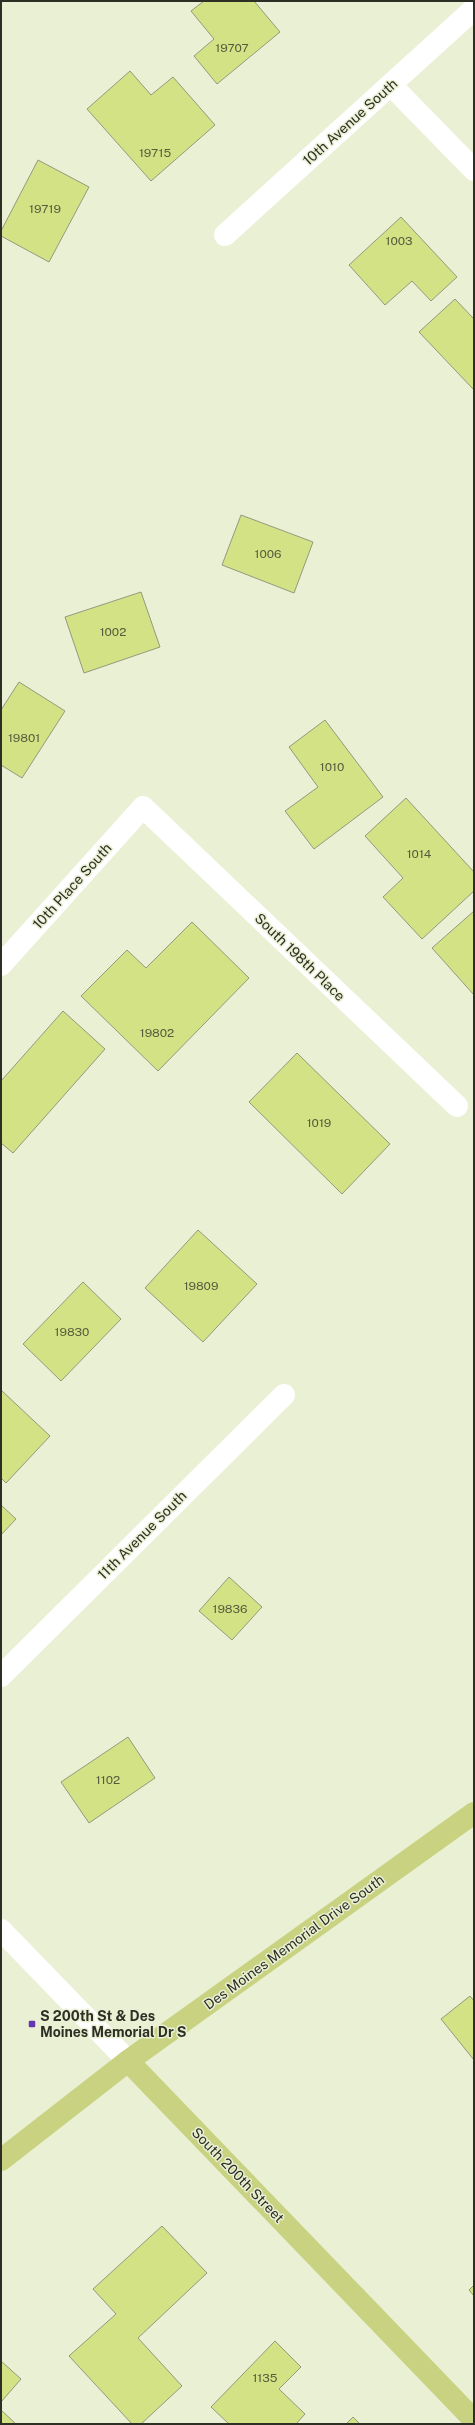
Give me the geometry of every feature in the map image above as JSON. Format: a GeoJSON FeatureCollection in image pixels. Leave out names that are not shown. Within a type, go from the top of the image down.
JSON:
{"type":"FeatureCollection","features":[{"type":"Feature","properties":{"kind":"main road","name":"Des Moines Memorial Drive South"},"geometry":{"type":"LineString","coordinates":[[1,2160],[128,2061],[474,1813]]}},
{"type":"Feature","properties":{"kind":"main road","name":"South 200th Street"},"geometry":{"type":"LineString","coordinates":[[128,2061],[474,2420]]}},
{"type":"Feature","properties":{"kind":"street","name":"10th Avenue South"},"geometry":{"type":"LineString","coordinates":[[225,235],[474,9]]}},
{"type":"Feature","properties":{"kind":"street"},"geometry":{"type":"LineString","coordinates":[[391,85],[474,170]]}},
{"type":"Feature","properties":{"kind":"street","name":"10th Place South"},"geometry":{"type":"LineString","coordinates":[[1,966],[143,807]]}},
{"type":"Feature","properties":{"kind":"street","name":"South 198th Place"},"geometry":{"type":"LineString","coordinates":[[143,807],[457,1106]]}},
{"type":"Feature","properties":{"kind":"street","name":"11th Avenue South"},"geometry":{"type":"LineString","coordinates":[[1,1676],[284,1395]]}},
{"type":"Feature","properties":{"kind":"street","name":"South 200th Street"},"geometry":{"type":"LineString","coordinates":[[1,1930],[128,2061]]}},
{"type":"Feature","properties":{"kind":"building"},"geometry":{"type":"Polygon","coordinates":[[[204,1],[254,1],[280,32],[217,84],[194,56],[214,39],[191,11],[204,1]]]}},
{"type":"Feature","properties":{"kind":"building"},"geometry":{"type":"Polygon","coordinates":[[[130,71],[151,95],[173,77],[215,125],[151,181],[87,109],[130,71]]]}},
{"type":"Feature","properties":{"kind":"building"},"geometry":{"type":"Polygon","coordinates":[[[38,160],[89,187],[49,262],[1,236],[1,231],[38,160]]]}},
{"type":"Feature","properties":{"kind":"building"},"geometry":{"type":"Polygon","coordinates":[[[401,217],[457,277],[431,301],[412,281],[385,305],[349,265],[401,217]]]}},
{"type":"Feature","properties":{"kind":"building"},"geometry":{"type":"Polygon","coordinates":[[[455,299],[474,319],[474,390],[419,332],[455,299]]]}},
{"type":"Feature","properties":{"kind":"building"},"geometry":{"type":"Polygon","coordinates":[[[241,515],[313,542],[294,593],[222,565],[241,515]]]}},
{"type":"Feature","properties":{"kind":"building"},"geometry":{"type":"Polygon","coordinates":[[[141,592],[160,647],[84,673],[65,617],[141,592]]]}},
{"type":"Feature","properties":{"kind":"building"},"geometry":{"type":"Polygon","coordinates":[[[19,682],[65,711],[22,778],[1,765],[1,710],[19,682]]]}},
{"type":"Feature","properties":{"kind":"building"},"geometry":{"type":"Polygon","coordinates":[[[325,720],[383,797],[314,849],[285,811],[318,787],[289,747],[325,720]]]}},
{"type":"Feature","properties":{"kind":"building"},"geometry":{"type":"Polygon","coordinates":[[[406,798],[474,872],[474,891],[422,939],[383,897],[403,878],[365,836],[406,798]]]}},
{"type":"Feature","properties":{"kind":"building"},"geometry":{"type":"Polygon","coordinates":[[[474,911],[474,995],[432,948],[474,911]]]}},
{"type":"Feature","properties":{"kind":"building"},"geometry":{"type":"Polygon","coordinates":[[[192,922],[249,978],[158,1071],[81,996],[127,950],[146,968],[192,922]]]}},
{"type":"Feature","properties":{"kind":"building"},"geometry":{"type":"Polygon","coordinates":[[[63,1011],[105,1049],[13,1153],[1,1143],[1,1081],[63,1011]]]}},
{"type":"Feature","properties":{"kind":"building"},"geometry":{"type":"Polygon","coordinates":[[[297,1053],[390,1144],[342,1194],[249,1102],[297,1053]]]}},
{"type":"Feature","properties":{"kind":"building"},"geometry":{"type":"Polygon","coordinates":[[[198,1230],[257,1284],[203,1342],[145,1288],[198,1230]]]}},
{"type":"Feature","properties":{"kind":"building"},"geometry":{"type":"Polygon","coordinates":[[[83,1282],[121,1319],[61,1381],[23,1344],[83,1282]]]}},
{"type":"Feature","properties":{"kind":"building"},"geometry":{"type":"Polygon","coordinates":[[[1,1390],[50,1436],[6,1483],[1,1478],[1,1390]]]}},
{"type":"Feature","properties":{"kind":"building"},"geometry":{"type":"Polygon","coordinates":[[[1,1505],[16,1519],[1,1535],[1,1505]]]}},
{"type":"Feature","properties":{"kind":"building"},"geometry":{"type":"Polygon","coordinates":[[[229,1577],[262,1607],[232,1640],[199,1611],[229,1577]]]}},
{"type":"Feature","properties":{"kind":"building"},"geometry":{"type":"Polygon","coordinates":[[[128,1737],[155,1778],[89,1823],[61,1782],[128,1737]]]}},
{"type":"Feature","properties":{"kind":"building"},"geometry":{"type":"Polygon","coordinates":[[[470,1996],[474,2001],[474,2060],[441,2019],[470,1996]]]}},
{"type":"Feature","properties":{"kind":"building"},"geometry":{"type":"Polygon","coordinates":[[[162,2226],[207,2273],[138,2338],[182,2386],[141,2424],[132,2424],[69,2356],[116,2314],[93,2289],[162,2226]]]}},
{"type":"Feature","properties":{"kind":"building"},"geometry":{"type":"Polygon","coordinates":[[[474,2285],[474,2296],[469,2290],[474,2285]]]}},
{"type":"Feature","properties":{"kind":"building"},"geometry":{"type":"Polygon","coordinates":[[[275,2341],[301,2367],[279,2389],[305,2414],[296,2424],[229,2424],[211,2407],[275,2341]]]}},
{"type":"Feature","properties":{"kind":"building"},"geometry":{"type":"Polygon","coordinates":[[[1,2361],[21,2379],[1,2402],[1,2361]]]}},
{"type":"Feature","properties":{"kind":"building"},"geometry":{"type":"Polygon","coordinates":[[[1,2410],[16,2424],[1,2424],[1,2410]]]}},
{"type":"Feature","properties":{"kind":"building"},"geometry":{"type":"Polygon","coordinates":[[[353,2417],[360,2424],[346,2424],[353,2417]]]}},
{"type":"Feature","properties":{"kind":"place","name":"S 200th St & Des Moines Memorial Dr S"},"geometry":{"type":"Point","coordinates":[32,2024]}}]}
